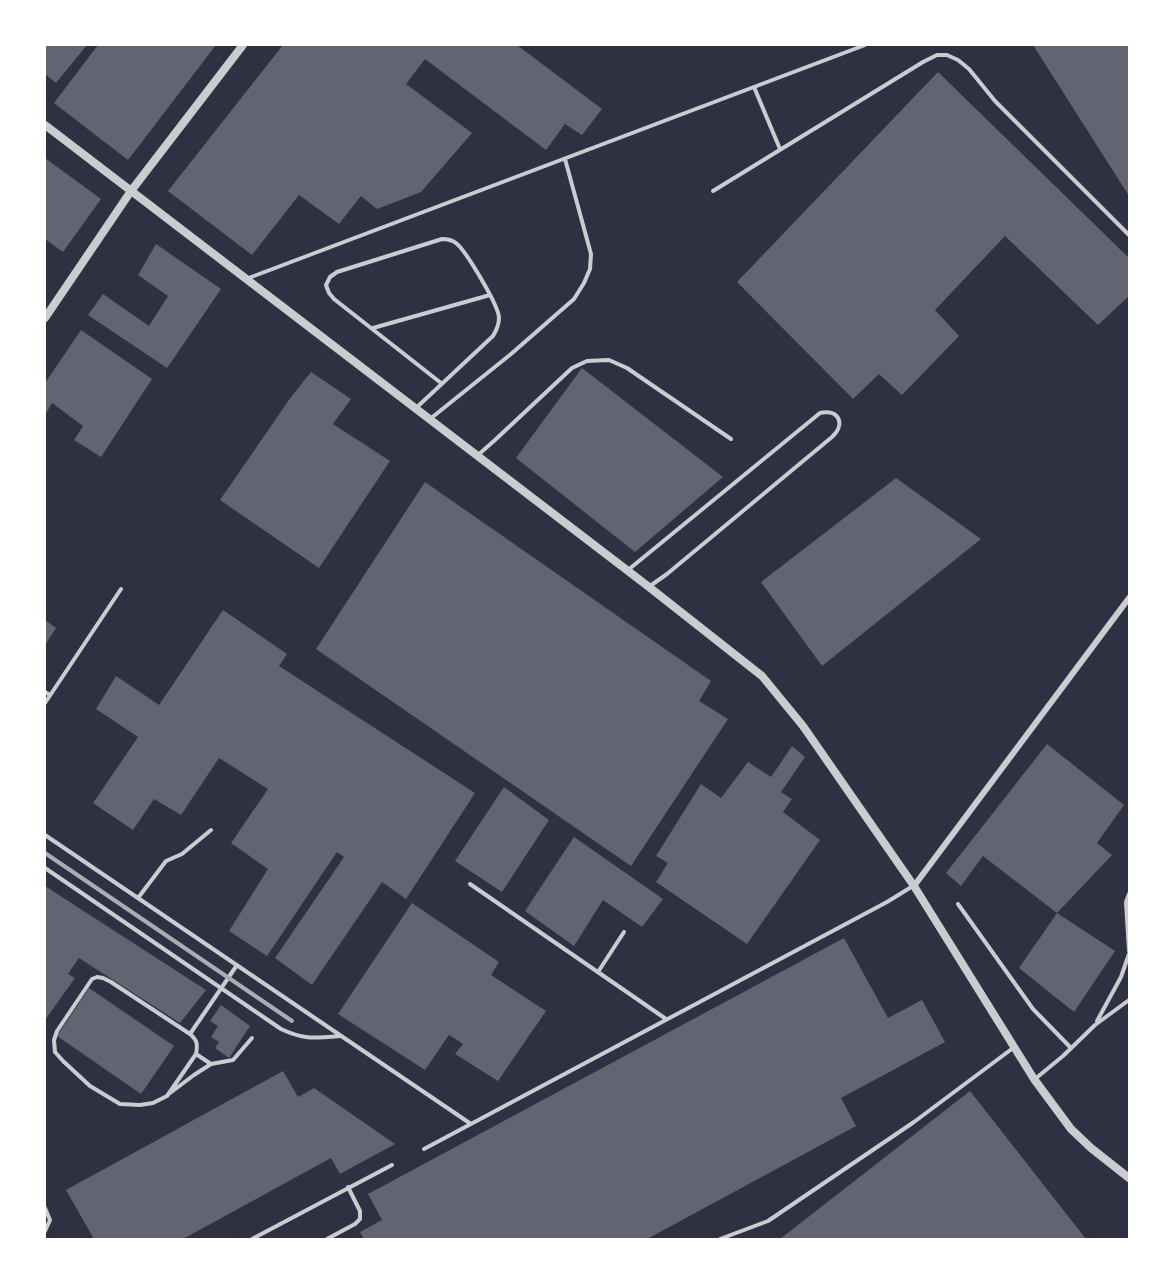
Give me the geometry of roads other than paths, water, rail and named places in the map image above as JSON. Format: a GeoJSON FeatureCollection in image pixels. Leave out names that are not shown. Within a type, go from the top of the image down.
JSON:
{"type":"FeatureCollection","features":[{"type":"Feature","properties":{"kind":"street"},"geometry":{"type":"LineString","coordinates":[[45,318],[131,191],[243,45]]}},
{"type":"Feature","properties":{"kind":"street"},"geometry":{"type":"LineString","coordinates":[[45,125],[762,676],[803,726],[914,886],[1034,1079],[1071,1129],[1129,1178]]}},
{"type":"Feature","properties":{"kind":"street"},"geometry":{"type":"LineString","coordinates":[[914,886],[1129,598]]}},
{"type":"Feature","properties":{"kind":"lane"},"geometry":{"type":"LineString","coordinates":[[245,279],[865,45]]}},
{"type":"Feature","properties":{"kind":"lane"},"geometry":{"type":"LineString","coordinates":[[713,191],[923,62],[937,55],[947,55],[969,69],[995,101],[1129,235]]}},
{"type":"Feature","properties":{"kind":"lane"},"geometry":{"type":"LineString","coordinates":[[754,87],[780,149]]}},
{"type":"Feature","properties":{"kind":"lane"},"geometry":{"type":"LineString","coordinates":[[430,419],[511,354],[574,299],[584,283],[590,269],[591,254],[566,159]]}},
{"type":"Feature","properties":{"kind":"lane"},"geometry":{"type":"LineString","coordinates":[[416,408],[493,336],[498,328],[499,318],[496,307],[461,248],[455,242],[442,239],[337,272],[330,277],[326,285],[329,293],[441,383]]}},
{"type":"Feature","properties":{"kind":"lane"},"geometry":{"type":"LineString","coordinates":[[372,328],[490,295]]}},
{"type":"Feature","properties":{"kind":"lane"},"geometry":{"type":"LineString","coordinates":[[477,455],[572,368],[586,361],[609,360],[627,368],[731,439]]}},
{"type":"Feature","properties":{"kind":"lane"},"geometry":{"type":"LineString","coordinates":[[627,570],[820,412],[826,411],[838,418],[840,427],[837,433],[649,587]]}},
{"type":"Feature","properties":{"kind":"lane"},"geometry":{"type":"LineString","coordinates":[[45,703],[121,589]]}},
{"type":"Feature","properties":{"kind":"lane"},"geometry":{"type":"LineString","coordinates":[[45,692],[50,695]]}},
{"type":"Feature","properties":{"kind":"lane"},"geometry":{"type":"LineString","coordinates":[[138,898],[166,861],[182,854],[211,830]]}},
{"type":"Feature","properties":{"kind":"lane"},"geometry":{"type":"LineString","coordinates":[[45,835],[471,1124]]}},
{"type":"Feature","properties":{"kind":"lane"},"geometry":{"type":"LineString","coordinates":[[45,868],[281,1029],[297,1036],[316,1038],[340,1036]]}},
{"type":"Feature","properties":{"kind":"lane"},"geometry":{"type":"LineString","coordinates":[[470,884],[666,1019]]}},
{"type":"Feature","properties":{"kind":"lane"},"geometry":{"type":"LineString","coordinates":[[424,1149],[914,886]]}},
{"type":"Feature","properties":{"kind":"lane"},"geometry":{"type":"LineString","coordinates":[[1095,1025],[1121,977],[1129,953],[1126,902],[1129,894]]}},
{"type":"Feature","properties":{"kind":"lane"},"geometry":{"type":"LineString","coordinates":[[958,904],[1033,1010],[1071,1048]]}},
{"type":"Feature","properties":{"kind":"lane"},"geometry":{"type":"LineString","coordinates":[[598,972],[624,932]]}},
{"type":"Feature","properties":{"kind":"lane"},"geometry":{"type":"LineString","coordinates":[[190,1034],[237,965]]}},
{"type":"Feature","properties":{"kind":"lane"},"geometry":{"type":"LineString","coordinates":[[168,1096],[196,1054],[198,1046],[196,1040],[111,982],[97,977],[92,979],[57,1032],[54,1040],[55,1052],[90,1086],[120,1104],[140,1106],[168,1096],[211,1064],[233,1060],[252,1038]]}},
{"type":"Feature","properties":{"kind":"lane"},"geometry":{"type":"LineString","coordinates":[[1034,1079],[1095,1025],[1129,1000]]}},
{"type":"Feature","properties":{"kind":"lane"},"geometry":{"type":"LineString","coordinates":[[720,1239],[768,1221],[914,1122],[1013,1047]]}},
{"type":"Feature","properties":{"kind":"lane"},"geometry":{"type":"LineString","coordinates":[[196,1054],[211,1064]]}},
{"type":"Feature","properties":{"kind":"lane"},"geometry":{"type":"LineString","coordinates":[[252,1239],[392,1165]]}},
{"type":"Feature","properties":{"kind":"lane"},"geometry":{"type":"LineString","coordinates":[[327,1239],[360,1219],[360,1211],[348,1187]]}},
{"type":"Feature","properties":{"kind":"lane"},"geometry":{"type":"LineString","coordinates":[[45,1208],[50,1220],[45,1230]]}},
{"type":"Feature","properties":{"kind":"railway"},"geometry":{"type":"LineString","coordinates":[[45,853],[292,1021]]}}]}
